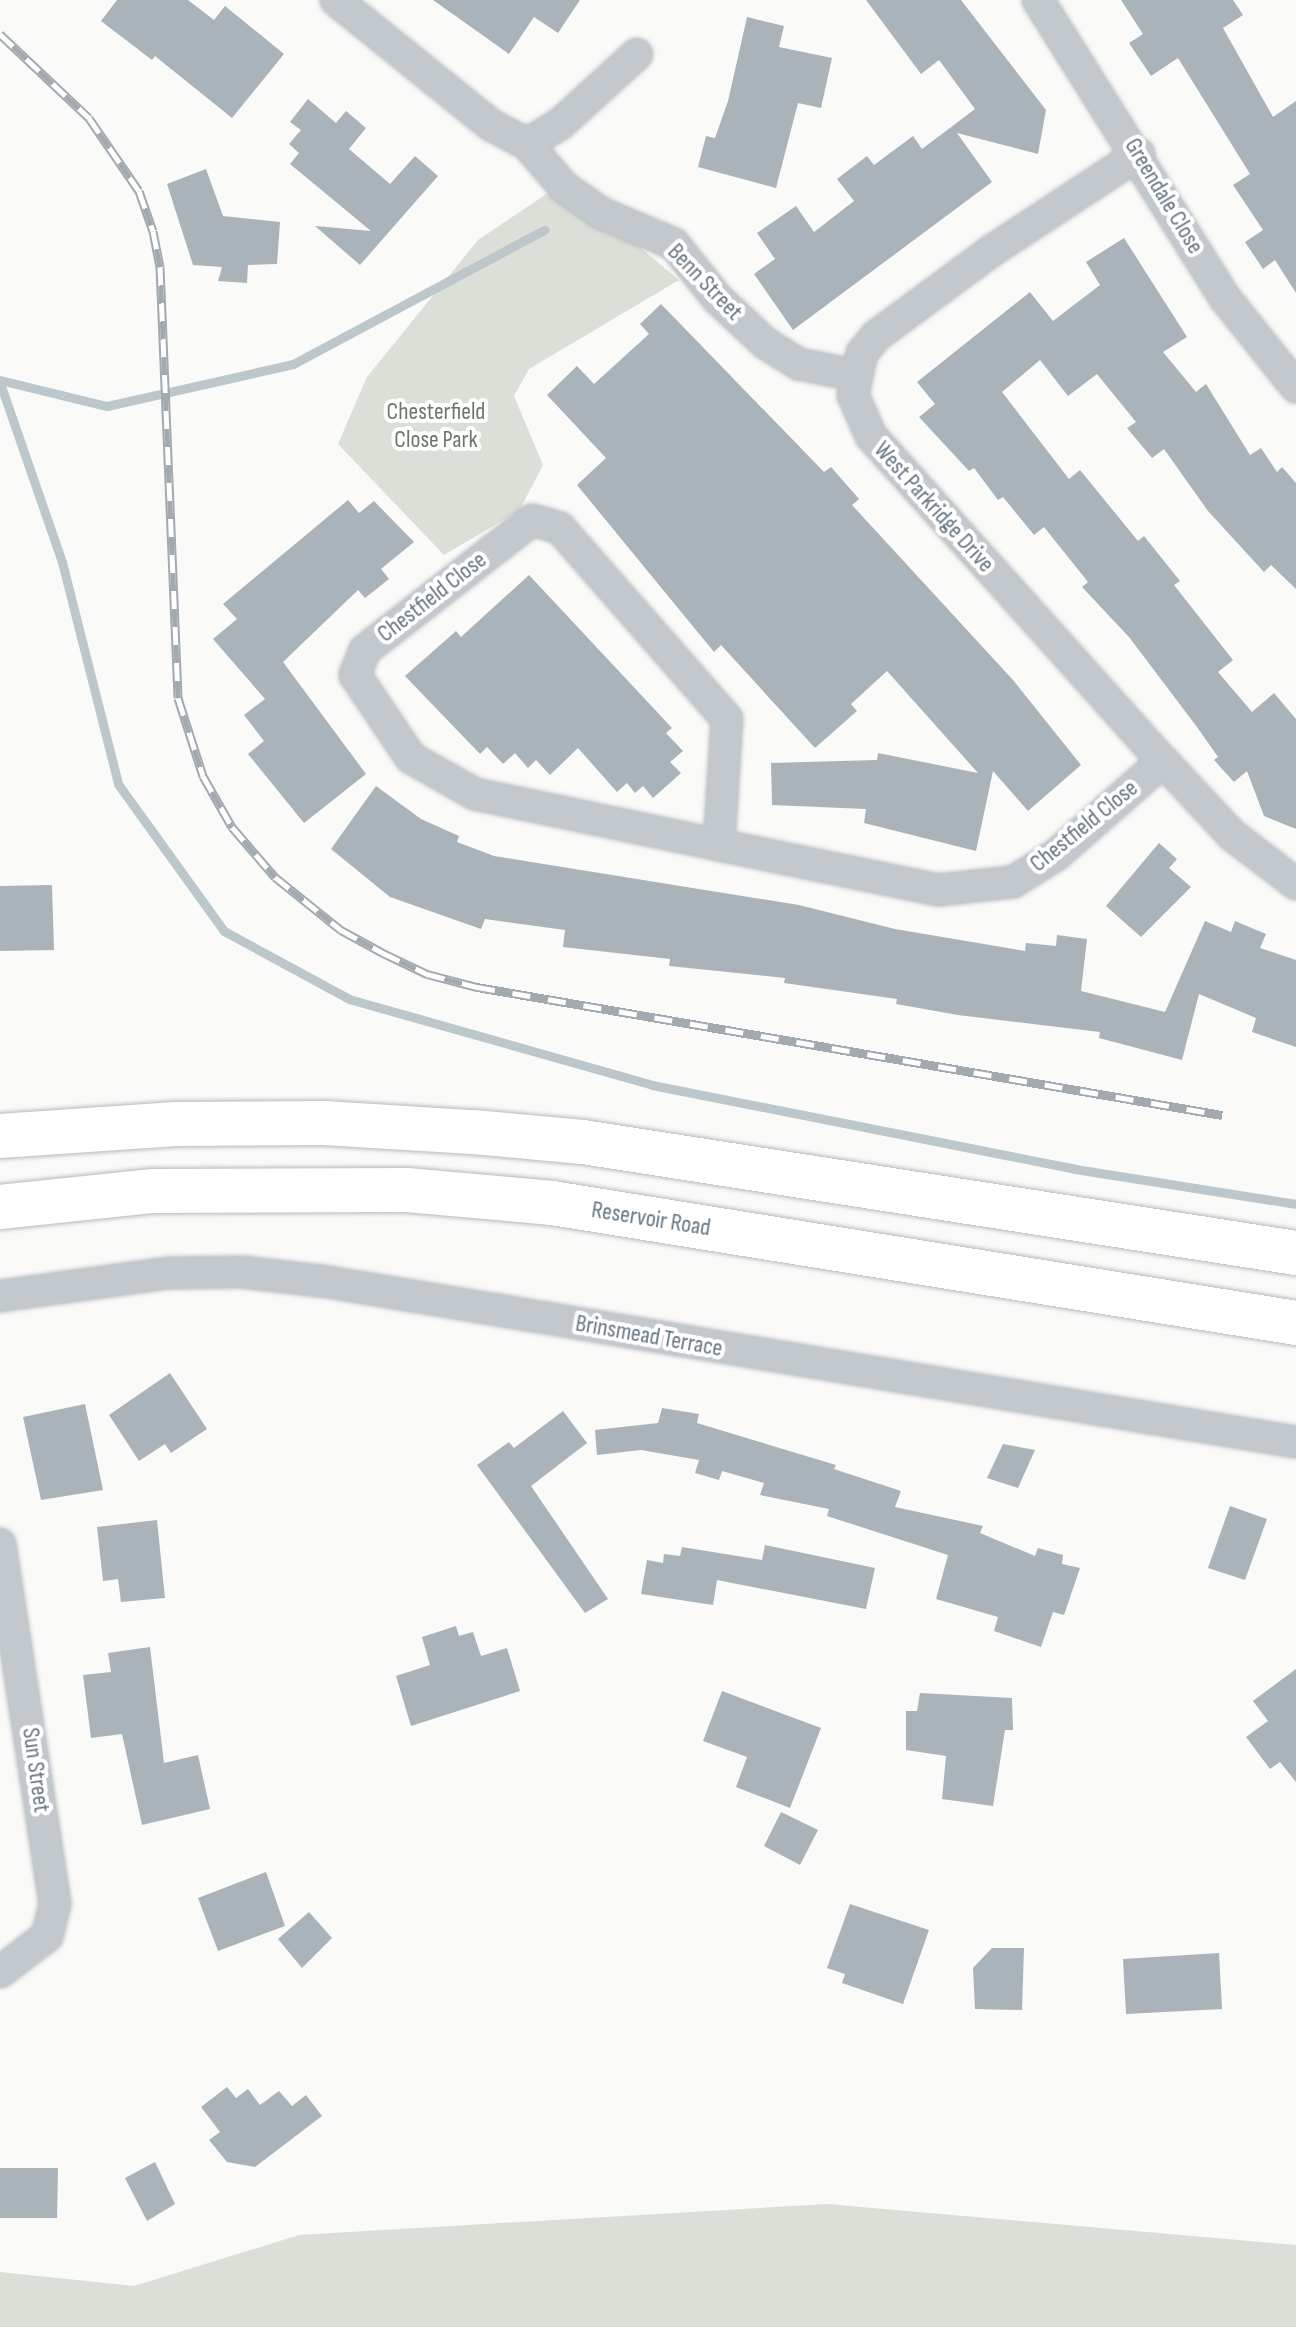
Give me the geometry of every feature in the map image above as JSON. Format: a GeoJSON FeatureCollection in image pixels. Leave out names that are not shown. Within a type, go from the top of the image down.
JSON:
{"type":"FeatureCollection","features":[{"type":"Feature","properties":{"kind":"main road"},"geometry":{"type":"LineString","coordinates":[[0,1136],[191,1124],[324,1123],[583,1142],[1296,1253]]}},
{"type":"Feature","properties":{"kind":"main road","name":"Reservoir Road"},"geometry":{"type":"LineString","coordinates":[[0,1207],[153,1191],[407,1190],[552,1203],[1296,1323]]}},
{"type":"Feature","properties":{"kind":"main road"},"geometry":{"type":"LineString","coordinates":[[900,1193],[1026,1230],[1296,1274]]}},
{"type":"Feature","properties":{"kind":"street","name":"Benn Street"},"geometry":{"type":"LineString","coordinates":[[336,0],[491,125],[527,144],[564,187],[601,213],[674,244],[717,298],[765,343],[799,364],[854,375]]}},
{"type":"Feature","properties":{"kind":"street","name":"Greendale Close"},"geometry":{"type":"LineString","coordinates":[[1038,0],[1139,154],[1225,298],[1296,387]]}},
{"type":"Feature","properties":{"kind":"street"},"geometry":{"type":"LineString","coordinates":[[527,144],[559,125],[637,54]]}},
{"type":"Feature","properties":{"kind":"street"},"geometry":{"type":"LineString","coordinates":[[854,375],[862,353],[896,320],[1139,154]]}},
{"type":"Feature","properties":{"kind":"street","name":"West Parkridge Drive"},"geometry":{"type":"LineString","coordinates":[[854,375],[853,395],[871,436],[1232,835],[1296,884]]}},
{"type":"Feature","properties":{"kind":"street","name":"Chestfield Close"},"geometry":{"type":"LineString","coordinates":[[719,845],[727,719],[560,528],[532,520],[365,650],[355,675],[411,758],[475,794],[719,845],[938,890],[1013,882],[1056,855],[1163,761]]}},
{"type":"Feature","properties":{"kind":"street","name":"Brinsmead Terrace"},"geometry":{"type":"LineString","coordinates":[[0,1296],[169,1273],[242,1272],[328,1282],[1296,1442]]}},
{"type":"Feature","properties":{"kind":"street","name":"Sun Street"},"geometry":{"type":"LineString","coordinates":[[0,1544],[55,1913],[47,1936],[0,1972]]}},
{"type":"Feature","properties":{"kind":"green space","name":"Chesterfield Close Park"},"geometry":{"type":"Polygon","coordinates":[[[551,191],[619,230],[679,280],[529,369],[514,396],[543,465],[519,511],[444,555],[338,444],[367,377],[478,240],[551,191]]]}},
{"type":"Feature","properties":{"kind":"green space"},"geometry":{"type":"Polygon","coordinates":[[[827,2204],[1296,2245],[1296,2327],[0,2327],[0,2272],[134,2286],[299,2235],[827,2204]]]}},
{"type":"Feature","properties":{"kind":"building"},"geometry":{"type":"Polygon","coordinates":[[[117,0],[188,0],[214,20],[225,6],[284,54],[232,118],[155,56],[152,60],[101,21],[117,0]]]}},
{"type":"Feature","properties":{"kind":"building"},"geometry":{"type":"Polygon","coordinates":[[[433,0],[580,0],[558,33],[534,17],[509,54],[433,0]]]}},
{"type":"Feature","properties":{"kind":"building"},"geometry":{"type":"Polygon","coordinates":[[[866,0],[961,0],[1046,110],[1038,154],[957,133],[992,182],[793,330],[754,274],[775,259],[757,233],[796,206],[814,232],[854,201],[837,179],[867,156],[874,165],[913,136],[922,149],[975,109],[939,60],[921,74],[866,0]]]}},
{"type":"Feature","properties":{"kind":"building"},"geometry":{"type":"Polygon","coordinates":[[[1121,0],[1233,0],[1243,15],[1223,28],[1273,117],[1296,101],[1296,293],[1275,260],[1263,269],[1245,242],[1263,230],[1233,185],[1250,174],[1178,58],[1151,76],[1129,43],[1143,34],[1121,0]]]}},
{"type":"Feature","properties":{"kind":"building"},"geometry":{"type":"Polygon","coordinates":[[[747,17],[784,26],[779,47],[832,58],[821,108],[798,103],[776,188],[698,167],[706,136],[715,138],[728,101],[747,17]]]}},
{"type":"Feature","properties":{"kind":"building"},"geometry":{"type":"Polygon","coordinates":[[[308,99],[336,123],[346,111],[366,128],[349,149],[390,184],[415,156],[438,176],[360,265],[315,226],[371,231],[290,164],[299,153],[289,144],[301,130],[290,122],[308,99]]]}},
{"type":"Feature","properties":{"kind":"building"},"geometry":{"type":"Polygon","coordinates":[[[206,169],[223,216],[280,222],[277,264],[248,265],[247,283],[218,281],[222,267],[193,265],[167,184],[206,169]]]}},
{"type":"Feature","properties":{"kind":"building"},"geometry":{"type":"Polygon","coordinates":[[[1124,238],[1187,337],[1163,352],[1196,392],[1206,384],[1250,455],[1261,448],[1277,472],[1282,467],[1296,483],[1296,589],[1271,565],[1264,572],[1208,511],[1164,449],[1152,458],[1127,428],[1136,422],[1097,374],[1068,396],[1040,360],[1002,392],[1069,479],[1080,470],[1138,541],[1144,536],[1180,581],[1174,585],[1233,660],[1218,672],[1252,712],[1274,693],[1296,719],[1296,829],[1264,816],[1247,771],[1234,782],[1214,760],[1218,757],[1197,727],[1129,637],[1082,587],[1088,582],[1044,527],[1034,535],[1003,497],[998,500],[974,468],[969,471],[919,417],[935,404],[917,382],[1030,292],[1053,321],[1100,285],[1086,262],[1124,238]]]}},
{"type":"Feature","properties":{"kind":"building"},"geometry":{"type":"Polygon","coordinates":[[[661,304],[824,472],[831,467],[859,499],[852,505],[1013,680],[1081,765],[1028,811],[993,771],[976,851],[864,823],[866,809],[772,805],[771,763],[877,760],[878,753],[978,773],[887,671],[851,704],[857,711],[815,748],[721,645],[714,652],[577,485],[606,458],[547,395],[577,366],[594,384],[649,334],[640,324],[661,304]]]}},
{"type":"Feature","properties":{"kind":"building"},"geometry":{"type":"Polygon","coordinates":[[[348,500],[359,513],[374,501],[414,542],[381,569],[389,579],[365,598],[358,590],[283,662],[366,774],[304,823],[248,754],[264,741],[244,715],[265,699],[213,639],[237,619],[223,604],[348,500]]]}},
{"type":"Feature","properties":{"kind":"building"},"geometry":{"type":"Polygon","coordinates":[[[529,575],[672,728],[666,733],[683,751],[670,762],[681,773],[653,798],[643,786],[635,793],[627,783],[617,792],[578,748],[550,775],[536,760],[528,768],[515,753],[503,764],[487,747],[480,754],[405,676],[456,631],[461,637],[529,575]]]}},
{"type":"Feature","properties":{"kind":"building"},"geometry":{"type":"Polygon","coordinates":[[[376,786],[421,819],[459,836],[457,842],[494,856],[799,905],[895,929],[1025,951],[1026,943],[1056,946],[1057,935],[1087,939],[1081,991],[1165,1012],[1205,921],[1231,932],[1235,921],[1266,934],[1260,948],[1296,960],[1296,1047],[1252,1032],[1256,1018],[1199,994],[1182,1060],[1099,1038],[1100,1032],[958,1015],[896,1004],[897,999],[784,983],[785,978],[669,966],[670,959],[563,947],[565,930],[485,919],[481,929],[390,897],[331,849],[376,786]]]}},
{"type":"Feature","properties":{"kind":"building"},"geometry":{"type":"Polygon","coordinates":[[[1159,843],[1177,859],[1169,868],[1191,887],[1141,937],[1106,906],[1159,843]]]}},
{"type":"Feature","properties":{"kind":"building"},"geometry":{"type":"Polygon","coordinates":[[[52,885],[54,950],[0,951],[0,886],[52,885]]]}},
{"type":"Feature","properties":{"kind":"building"},"geometry":{"type":"Polygon","coordinates":[[[170,1373],[207,1429],[171,1453],[165,1444],[139,1461],[109,1415],[170,1373]]]}},
{"type":"Feature","properties":{"kind":"building"},"geometry":{"type":"Polygon","coordinates":[[[85,1404],[103,1490],[41,1500],[23,1417],[85,1404]]]}},
{"type":"Feature","properties":{"kind":"building"},"geometry":{"type":"Polygon","coordinates":[[[662,1408],[699,1414],[697,1423],[836,1465],[834,1469],[901,1491],[895,1507],[983,1526],[980,1533],[1035,1556],[1038,1548],[1063,1555],[1062,1564],[1080,1568],[1064,1615],[1053,1612],[1041,1647],[994,1631],[998,1617],[936,1599],[948,1555],[827,1516],[829,1509],[760,1495],[764,1483],[722,1471],[719,1480],[695,1473],[699,1460],[641,1450],[597,1455],[595,1430],[658,1423],[662,1408]]]}},
{"type":"Feature","properties":{"kind":"building"},"geometry":{"type":"Polygon","coordinates":[[[563,1411],[587,1443],[531,1486],[608,1599],[585,1613],[477,1465],[509,1442],[514,1448],[563,1411]]]}},
{"type":"Feature","properties":{"kind":"building"},"geometry":{"type":"Polygon","coordinates":[[[1003,1444],[1035,1450],[1018,1488],[987,1478],[1003,1444]]]}},
{"type":"Feature","properties":{"kind":"building"},"geometry":{"type":"Polygon","coordinates":[[[1230,1506],[1267,1519],[1245,1580],[1208,1568],[1230,1506]]]}},
{"type":"Feature","properties":{"kind":"building"},"geometry":{"type":"Polygon","coordinates":[[[157,1520],[165,1598],[121,1602],[118,1579],[103,1581],[97,1527],[157,1520]]]}},
{"type":"Feature","properties":{"kind":"building"},"geometry":{"type":"Polygon","coordinates":[[[765,1545],[875,1568],[866,1609],[717,1580],[713,1605],[641,1594],[647,1560],[663,1563],[664,1554],[680,1556],[682,1547],[762,1560],[765,1545]]]}},
{"type":"Feature","properties":{"kind":"building"},"geometry":{"type":"Polygon","coordinates":[[[456,1626],[459,1636],[473,1632],[481,1656],[507,1648],[520,1691],[411,1726],[396,1676],[430,1665],[422,1637],[456,1626]]]}},
{"type":"Feature","properties":{"kind":"building"},"geometry":{"type":"Polygon","coordinates":[[[150,1647],[164,1763],[198,1755],[210,1809],[142,1825],[122,1734],[91,1738],[83,1675],[111,1672],[108,1653],[150,1647]]]}},
{"type":"Feature","properties":{"kind":"building"},"geometry":{"type":"Polygon","coordinates":[[[1296,1669],[1296,1782],[1280,1762],[1270,1769],[1246,1737],[1268,1721],[1253,1701],[1296,1669]]]}},
{"type":"Feature","properties":{"kind":"building"},"geometry":{"type":"Polygon","coordinates":[[[722,1691],[821,1728],[790,1808],[736,1787],[747,1757],[703,1741],[722,1691]]]}},
{"type":"Feature","properties":{"kind":"building"},"geometry":{"type":"Polygon","coordinates":[[[920,1693],[1012,1698],[1013,1730],[1005,1730],[993,1806],[942,1799],[946,1756],[906,1750],[906,1711],[917,1711],[920,1693]]]}},
{"type":"Feature","properties":{"kind":"building"},"geometry":{"type":"Polygon","coordinates":[[[781,1812],[818,1830],[800,1865],[764,1846],[781,1812]]]}},
{"type":"Feature","properties":{"kind":"building"},"geometry":{"type":"Polygon","coordinates":[[[266,1872],[285,1926],[218,1951],[198,1898],[266,1872]]]}},
{"type":"Feature","properties":{"kind":"building"},"geometry":{"type":"Polygon","coordinates":[[[850,1904],[929,1930],[903,2004],[842,1983],[845,1974],[827,1968],[850,1904]]]}},
{"type":"Feature","properties":{"kind":"building"},"geometry":{"type":"Polygon","coordinates":[[[309,1912],[332,1938],[302,1968],[278,1939],[309,1912]]]}},
{"type":"Feature","properties":{"kind":"building"},"geometry":{"type":"Polygon","coordinates":[[[992,1948],[1024,1948],[1022,2010],[975,2009],[973,1968],[992,1948]]]}},
{"type":"Feature","properties":{"kind":"building"},"geometry":{"type":"Polygon","coordinates":[[[1219,1953],[1222,2009],[1126,2014],[1123,1959],[1219,1953]]]}},
{"type":"Feature","properties":{"kind":"building"},"geometry":{"type":"Polygon","coordinates":[[[227,2087],[236,2098],[248,2089],[260,2105],[279,2091],[292,2106],[306,2095],[322,2116],[255,2167],[227,2162],[209,2140],[220,2132],[201,2107],[227,2087]]]}},
{"type":"Feature","properties":{"kind":"building"},"geometry":{"type":"Polygon","coordinates":[[[155,2162],[175,2204],[147,2221],[125,2178],[155,2162]]]}},
{"type":"Feature","properties":{"kind":"building"},"geometry":{"type":"Polygon","coordinates":[[[0,2168],[58,2168],[57,2218],[0,2218],[0,2168]]]}},
{"type":"Feature","properties":{"kind":"waterway"},"geometry":{"type":"LineString","coordinates":[[0,380],[107,406],[293,364],[544,230]]}},
{"type":"Feature","properties":{"kind":"waterway"},"geometry":{"type":"LineString","coordinates":[[0,383],[62,562],[118,784],[224,931],[349,999],[652,1085],[1075,1169],[1296,1204]]}},
{"type":"Feature","properties":{"kind":"railway"},"geometry":{"type":"LineString","coordinates":[[0,34],[89,118],[139,191],[153,231],[160,267],[178,698],[203,776],[232,827],[275,877],[341,930],[383,953],[427,974],[477,987],[1222,1115]]}}]}
